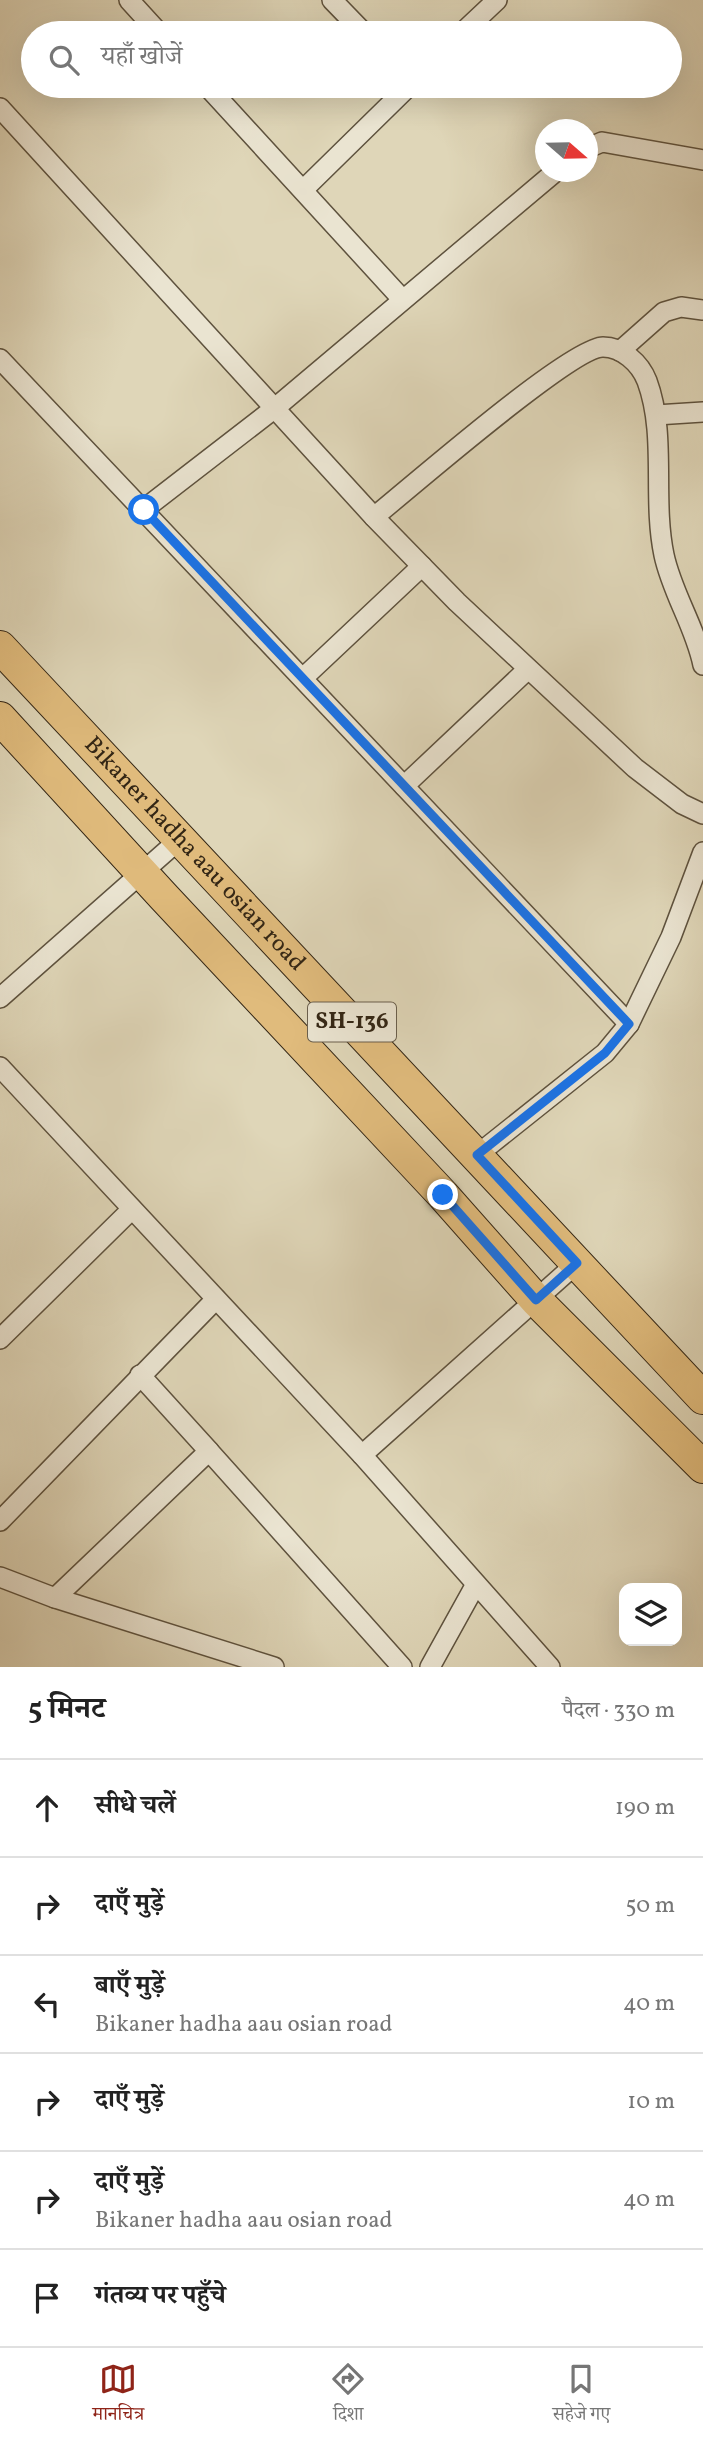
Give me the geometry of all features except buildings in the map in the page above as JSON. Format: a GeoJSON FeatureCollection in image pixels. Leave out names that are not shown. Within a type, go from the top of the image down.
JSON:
{"type":"FeatureCollection","features":[{"type":"Feature","properties":{"kind":"main road","name":"Bikaner hadha aau osian road"},"geometry":{"type":"LineString","coordinates":[[0,647],[703,1398]]}},
{"type":"Feature","properties":{"kind":"main road","name":"Bikaner hadha aau osian road"},"geometry":{"type":"LineString","coordinates":[[0,718],[443,1195],[536,1300],[700,1459]]}},
{"type":"Feature","properties":{"kind":"street"},"geometry":{"type":"LineString","coordinates":[[129,0],[148,21]]}},
{"type":"Feature","properties":{"kind":"street"},"geometry":{"type":"LineString","coordinates":[[332,0],[352,21]]}},
{"type":"Feature","properties":{"kind":"street"},"geometry":{"type":"LineString","coordinates":[[473,21],[486,4]]}},
{"type":"Feature","properties":{"kind":"street"},"geometry":{"type":"LineString","coordinates":[[218,98],[402,299]]}},
{"type":"Feature","properties":{"kind":"street"},"geometry":{"type":"LineString","coordinates":[[303,190],[397,98]]}},
{"type":"Feature","properties":{"kind":"street"},"geometry":{"type":"LineString","coordinates":[[0,108],[422,566],[635,768],[682,804],[703,814]]}},
{"type":"Feature","properties":{"kind":"street"},"geometry":{"type":"LineString","coordinates":[[598,144],[602,142],[703,160]]}},
{"type":"Feature","properties":{"kind":"street"},"geometry":{"type":"LineString","coordinates":[[144,510],[275,408],[543,182]]}},
{"type":"Feature","properties":{"kind":"street"},"geometry":{"type":"LineString","coordinates":[[620,351],[664,312],[681,307],[703,310]]}},
{"type":"Feature","properties":{"kind":"street"},"geometry":{"type":"LineString","coordinates":[[374,517],[534,387],[578,356],[602,347],[620,351],[634,361],[646,379],[656,415],[663,552],[671,582],[703,665]]}},
{"type":"Feature","properties":{"kind":"street"},"geometry":{"type":"LineString","coordinates":[[3,368],[144,510],[629,1024]]}},
{"type":"Feature","properties":{"kind":"street"},"geometry":{"type":"LineString","coordinates":[[656,415],[703,412]]}},
{"type":"Feature","properties":{"kind":"street"},"geometry":{"type":"LineString","coordinates":[[303,678],[422,566]]}},
{"type":"Feature","properties":{"kind":"street"},"geometry":{"type":"LineString","coordinates":[[683,611],[703,608]]}},
{"type":"Feature","properties":{"kind":"street"},"geometry":{"type":"LineString","coordinates":[[404,786],[528,669]]}},
{"type":"Feature","properties":{"kind":"street"},"geometry":{"type":"LineString","coordinates":[[0,998],[180,839]]}},
{"type":"Feature","properties":{"kind":"street"},"geometry":{"type":"LineString","coordinates":[[477,1155],[605,1053],[629,1024],[671,937],[703,852]]}},
{"type":"Feature","properties":{"kind":"street"},"geometry":{"type":"LineString","coordinates":[[0,1067],[362,1455],[550,1667]]}},
{"type":"Feature","properties":{"kind":"street"},"geometry":{"type":"LineString","coordinates":[[0,1339],[132,1209]]}},
{"type":"Feature","properties":{"kind":"street"},"geometry":{"type":"LineString","coordinates":[[362,1455],[577,1263]]}},
{"type":"Feature","properties":{"kind":"street"},"geometry":{"type":"LineString","coordinates":[[0,1521],[216,1299]]}},
{"type":"Feature","properties":{"kind":"street"},"geometry":{"type":"LineString","coordinates":[[140,1375],[402,1667]]}},
{"type":"Feature","properties":{"kind":"street"},"geometry":{"type":"LineString","coordinates":[[55,1598],[209,1451]]}},
{"type":"Feature","properties":{"kind":"street"},"geometry":{"type":"LineString","coordinates":[[0,1577],[55,1598],[274,1667]]}},
{"type":"Feature","properties":{"kind":"street"},"geometry":{"type":"LineString","coordinates":[[430,1667],[476,1584]]}},
{"type":"Feature","properties":{"kind":"route"},"geometry":{"type":"LineString","coordinates":[[144,510],[629,1024],[605,1053],[477,1155],[577,1263],[536,1300],[443,1195]]}}]}
